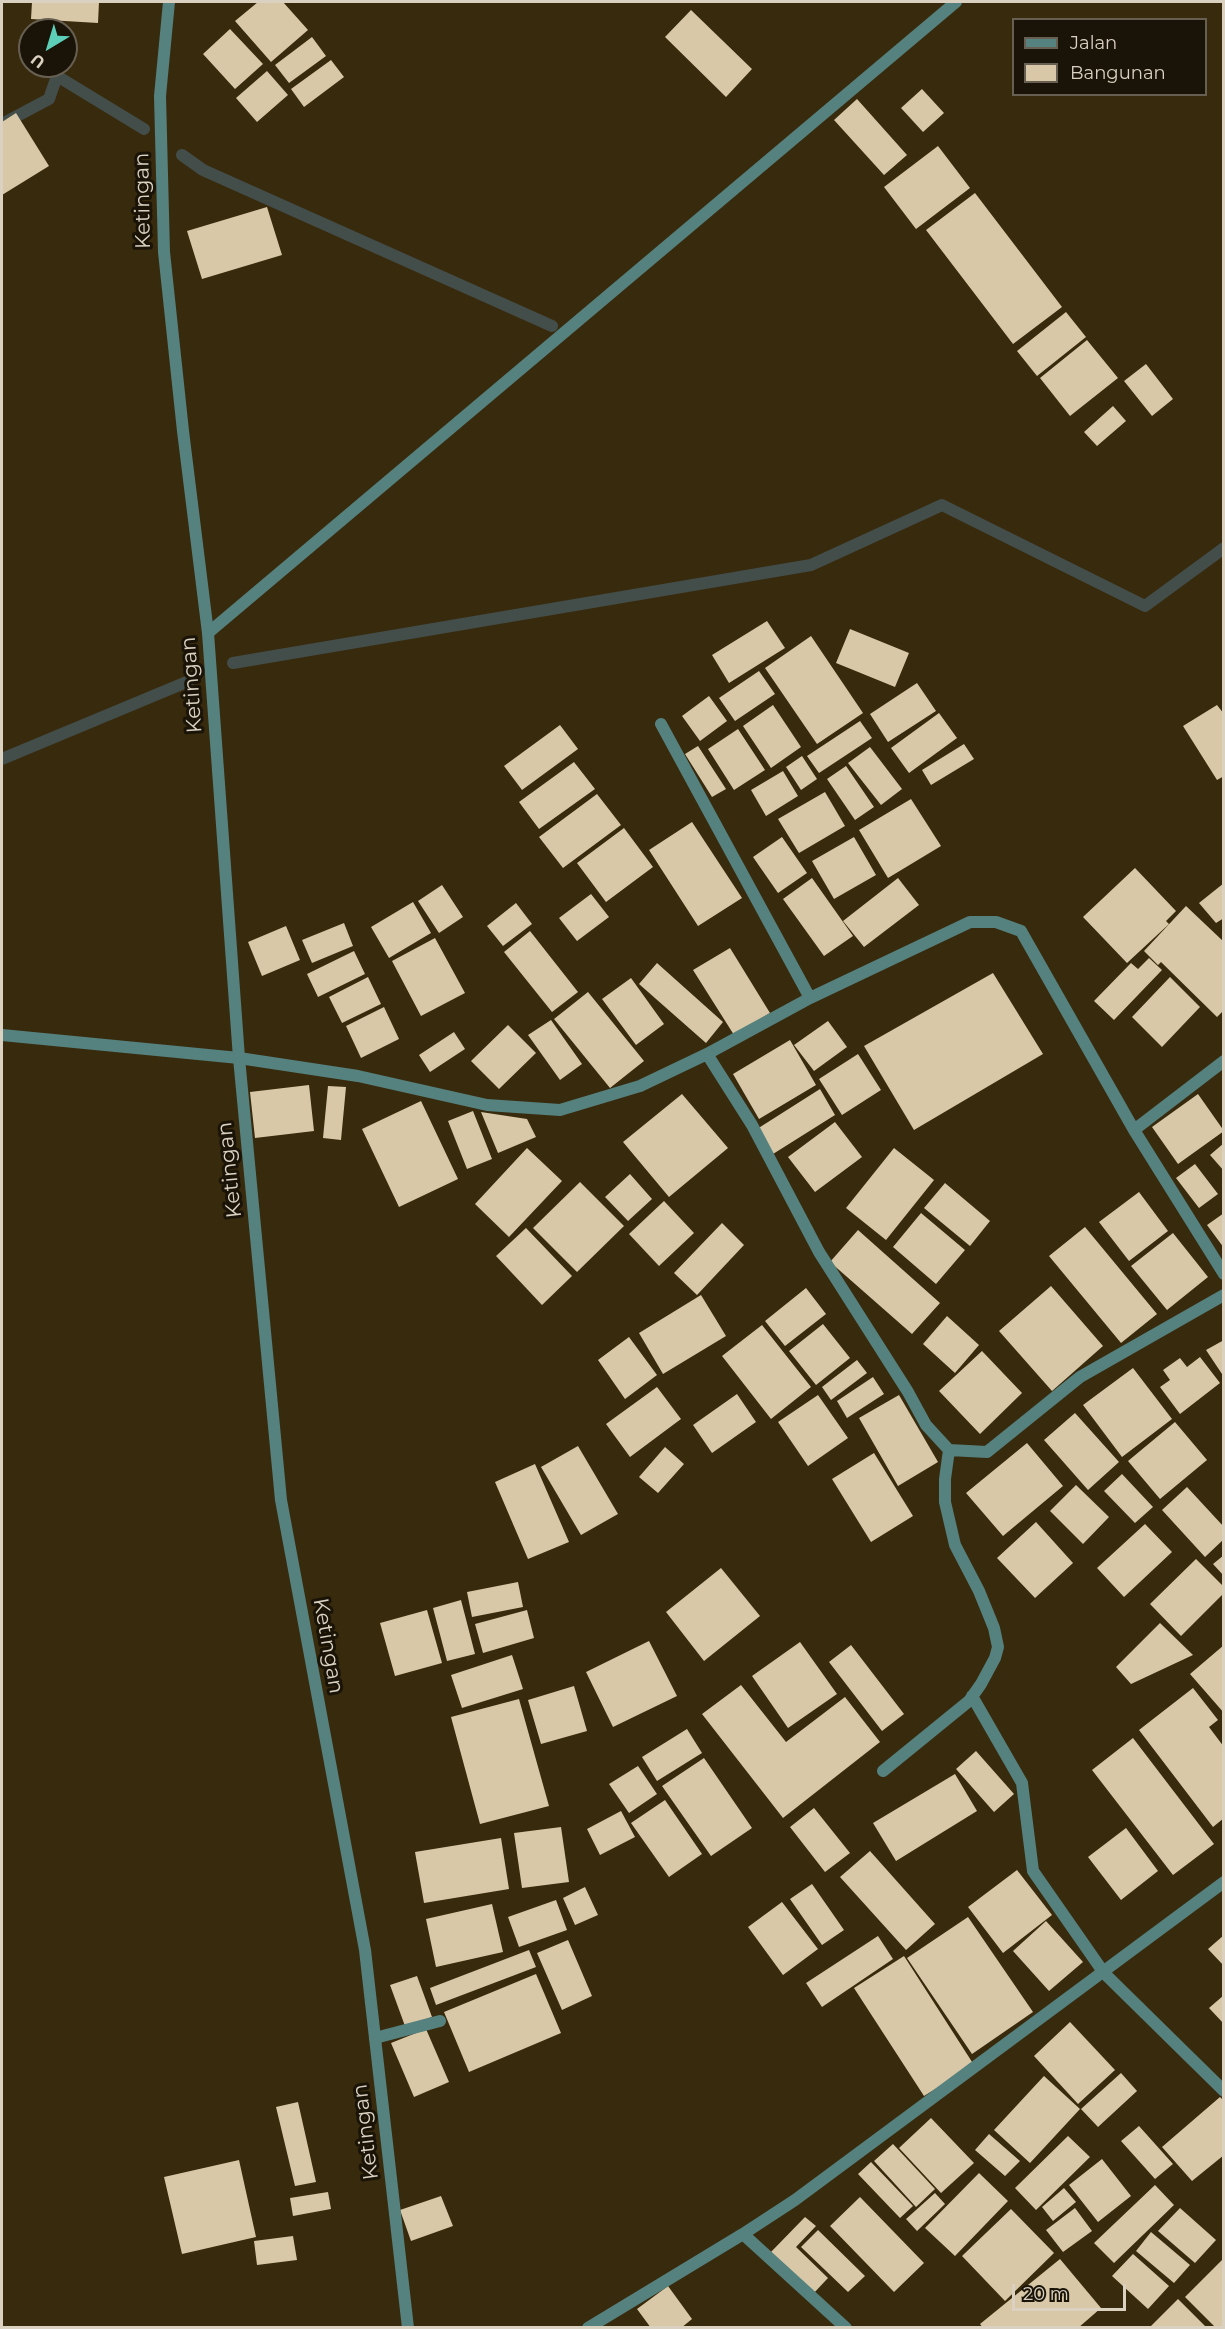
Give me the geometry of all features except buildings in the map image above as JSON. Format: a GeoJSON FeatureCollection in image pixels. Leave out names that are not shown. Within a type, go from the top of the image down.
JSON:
{"type":"FeatureCollection","features":[{"type":"Feature","properties":{"kind":"street","name":"Ketingan"},"geometry":{"type":"LineString","coordinates":[[169,2],[160,96],[164,252],[208,633],[238,1058],[281,1500],[364,1950],[408,2328]]}},
{"type":"Feature","properties":{"kind":"street"},"geometry":{"type":"LineString","coordinates":[[208,633],[956,2]]}},
{"type":"Feature","properties":{"kind":"street"},"geometry":{"type":"LineString","coordinates":[[661,724],[810,998]]}},
{"type":"Feature","properties":{"kind":"street"},"geometry":{"type":"LineString","coordinates":[[2,1035],[238,1058],[357,1076],[487,1105],[560,1110],[640,1086],[707,1054],[810,998],[970,921],[996,922],[1021,932],[1134,1130],[1224,1274]]}},
{"type":"Feature","properties":{"kind":"street"},"geometry":{"type":"LineString","coordinates":[[707,1054],[752,1125],[819,1252],[908,1392],[926,1425],[949,1450],[987,1452],[1080,1377],[1224,1295]]}},
{"type":"Feature","properties":{"kind":"street"},"geometry":{"type":"LineString","coordinates":[[1134,1130],[1224,1061]]}},
{"type":"Feature","properties":{"kind":"street"},"geometry":{"type":"LineString","coordinates":[[883,1771],[972,1696],[990,1670],[998,1647],[994,1628],[979,1591],[955,1545],[945,1502],[949,1450]]}},
{"type":"Feature","properties":{"kind":"street"},"geometry":{"type":"LineString","coordinates":[[972,1696],[1022,1783],[1033,1871],[1104,1973],[1224,2091]]}},
{"type":"Feature","properties":{"kind":"street"},"geometry":{"type":"LineString","coordinates":[[588,2328],[744,2234],[795,2200],[1224,1882]]}},
{"type":"Feature","properties":{"kind":"street"},"geometry":{"type":"LineString","coordinates":[[375,2038],[440,2021]]}},
{"type":"Feature","properties":{"kind":"street"},"geometry":{"type":"LineString","coordinates":[[744,2234],[846,2328]]}},
{"type":"Feature","properties":{"kind":"waterway"},"geometry":{"type":"LineString","coordinates":[[2,124],[49,99],[57,76],[144,129]]}},
{"type":"Feature","properties":{"kind":"waterway"},"geometry":{"type":"LineString","coordinates":[[182,155],[203,170],[552,326]]}},
{"type":"Feature","properties":{"kind":"waterway"},"geometry":{"type":"LineString","coordinates":[[233,663],[811,565],[942,505],[1145,606],[1224,548]]}},
{"type":"Feature","properties":{"kind":"waterway"},"geometry":{"type":"LineString","coordinates":[[2,759],[189,681]]}}]}
